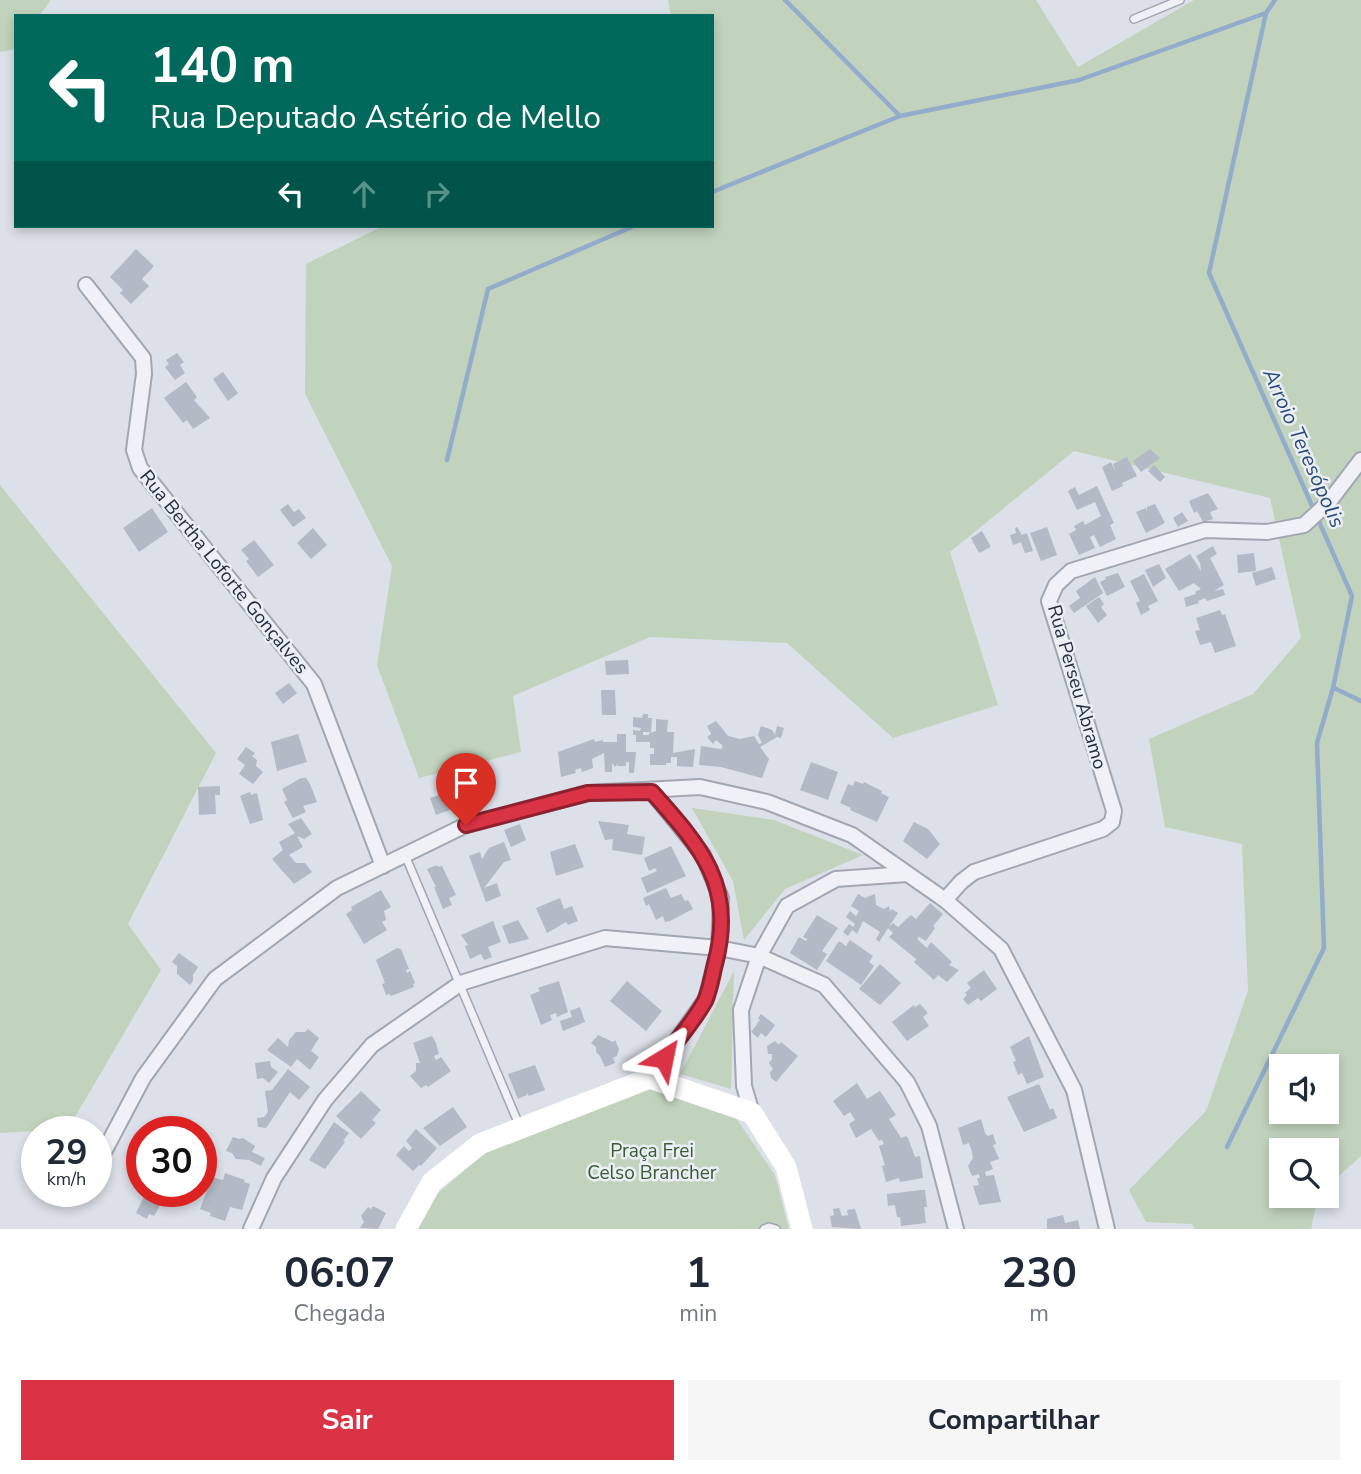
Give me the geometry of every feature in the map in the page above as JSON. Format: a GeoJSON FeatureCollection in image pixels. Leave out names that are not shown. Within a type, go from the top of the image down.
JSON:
{"type":"FeatureCollection","features":[{"type":"Feature","properties":{"kind":"street","name":"Rua Bertha Loforte Gonçalves"},"geometry":{"type":"LineString","coordinates":[[86,285],[143,358],[144,374],[134,450],[140,468],[314,684],[383,866]]}},
{"type":"Feature","properties":{"kind":"street","name":"Rua Perseu Abramo"},"geometry":{"type":"LineString","coordinates":[[945,900],[974,872],[1102,829],[1112,822],[1114,811],[1049,601],[1056,585],[1071,571],[1205,530],[1267,532],[1304,525],[1329,502],[1361,460]]}},
{"type":"Feature","properties":{"kind":"street"},"geometry":{"type":"LineString","coordinates":[[112,1137],[143,1078],[215,979],[337,888],[466,825],[588,793],[700,788],[767,802],[852,835],[945,900],[1001,949],[1074,1090],[1107,1229]]}},
{"type":"Feature","properties":{"kind":"street"},"geometry":{"type":"LineString","coordinates":[[406,1229],[432,1182],[480,1144],[650,1078],[706,999],[719,948],[721,898],[704,855],[652,792]]}},
{"type":"Feature","properties":{"kind":"street"},"geometry":{"type":"LineString","coordinates":[[802,1229],[786,1167],[752,1112],[744,1086],[741,1010],[759,956],[788,906],[836,879],[907,874]]}},
{"type":"Feature","properties":{"kind":"street"},"geometry":{"type":"LineString","coordinates":[[251,1229],[274,1178],[325,1100],[372,1045],[461,983],[605,938],[719,948],[759,956],[824,985],[907,1082],[929,1126],[956,1229]]}},
{"type":"Feature","properties":{"kind":"street"},"geometry":{"type":"LineString","coordinates":[[650,1078],[752,1112]]}},
{"type":"Feature","properties":{"kind":"lane"},"geometry":{"type":"LineString","coordinates":[[1134,19],[1180,0]]}},
{"type":"Feature","properties":{"kind":"lane"},"geometry":{"type":"LineString","coordinates":[[405,855],[520,1128]]}},
{"type":"Feature","properties":{"kind":"lane"},"geometry":{"type":"LineString","coordinates":[[764,1229],[776,1229]]}},
{"type":"Feature","properties":{"kind":"green space"},"geometry":{"type":"Polygon","coordinates":[[[0,0],[51,0],[40,14],[14,14],[14,48],[0,52],[0,0]]]}},
{"type":"Feature","properties":{"kind":"green space"},"geometry":{"type":"Polygon","coordinates":[[[668,0],[1036,0],[1078,67],[1194,0],[1361,0],[1361,1156],[1339,1176],[1339,1138],[1269,1138],[1269,1208],[1315,1208],[1311,1229],[1195,1229],[1192,1224],[1146,1222],[1129,1190],[1206,1111],[1248,991],[1242,844],[1165,827],[1149,739],[1253,694],[1301,638],[1270,498],[1074,451],[950,552],[998,705],[893,738],[787,643],[650,637],[513,696],[521,752],[419,778],[377,665],[392,566],[305,394],[306,264],[379,228],[714,228],[714,14],[671,14],[668,0]]]}},
{"type":"Feature","properties":{"kind":"green space"},"geometry":{"type":"Polygon","coordinates":[[[0,485],[216,753],[128,924],[161,970],[76,1116],[21,1116],[21,1132],[0,1133],[0,485]]]}},
{"type":"Feature","properties":{"kind":"green space"},"geometry":{"type":"Polygon","coordinates":[[[692,808],[774,820],[863,855],[785,889],[744,940],[733,881],[692,808]]]}},
{"type":"Feature","properties":{"kind":"green space"},"geometry":{"type":"Polygon","coordinates":[[[734,971],[731,1089],[680,1074],[734,971]]]}},
{"type":"Feature","properties":{"kind":"green space","name":"Praça Frei Celso Brancher"},"geometry":{"type":"Polygon","coordinates":[[[647,1088],[736,1118],[775,1175],[789,1229],[417,1229],[431,1199],[485,1153],[647,1088]]]}},
{"type":"Feature","properties":{"kind":"building"},"geometry":{"type":"Polygon","coordinates":[[[136,249],[154,266],[142,279],[149,286],[131,304],[120,293],[123,290],[110,277],[136,249]]]}},
{"type":"Feature","properties":{"kind":"building"},"geometry":{"type":"Polygon","coordinates":[[[177,353],[184,362],[180,365],[185,373],[175,380],[165,367],[169,364],[166,360],[177,353]]]}},
{"type":"Feature","properties":{"kind":"building"},"geometry":{"type":"Polygon","coordinates":[[[223,372],[238,393],[228,401],[213,379],[223,372]]]}},
{"type":"Feature","properties":{"kind":"building"},"geometry":{"type":"Polygon","coordinates":[[[186,382],[197,397],[194,400],[210,418],[193,429],[187,420],[183,423],[164,398],[186,382]]]}},
{"type":"Feature","properties":{"kind":"building"},"geometry":{"type":"Polygon","coordinates":[[[1150,449],[1160,458],[1141,472],[1133,461],[1150,449]]]}},
{"type":"Feature","properties":{"kind":"building"},"geometry":{"type":"Polygon","coordinates":[[[1127,457],[1137,476],[1112,491],[1102,467],[1111,462],[1116,473],[1113,464],[1127,457]]]}},
{"type":"Feature","properties":{"kind":"building"},"geometry":{"type":"Polygon","coordinates":[[[1154,465],[1165,477],[1160,482],[1148,471],[1154,465]]]}},
{"type":"Feature","properties":{"kind":"building"},"geometry":{"type":"Polygon","coordinates":[[[1097,486],[1114,523],[1110,525],[1116,539],[1100,547],[1094,535],[1090,537],[1095,548],[1079,555],[1069,534],[1076,530],[1074,526],[1083,521],[1085,525],[1101,516],[1095,502],[1077,510],[1068,491],[1075,487],[1079,495],[1097,486]]]}},
{"type":"Feature","properties":{"kind":"building"},"geometry":{"type":"Polygon","coordinates":[[[1208,493],[1218,509],[1210,512],[1213,519],[1203,522],[1197,511],[1194,513],[1189,501],[1208,493]]]}},
{"type":"Feature","properties":{"kind":"building"},"geometry":{"type":"Polygon","coordinates":[[[288,504],[294,512],[299,509],[306,518],[293,527],[280,510],[288,504]]]}},
{"type":"Feature","properties":{"kind":"building"},"geometry":{"type":"Polygon","coordinates":[[[1155,504],[1165,523],[1146,533],[1136,512],[1146,508],[1147,512],[1147,507],[1155,504]]]}},
{"type":"Feature","properties":{"kind":"building"},"geometry":{"type":"Polygon","coordinates":[[[152,508],[168,532],[139,552],[123,528],[152,508]]]}},
{"type":"Feature","properties":{"kind":"building"},"geometry":{"type":"Polygon","coordinates":[[[1182,512],[1188,521],[1178,527],[1173,518],[1182,512]]]}},
{"type":"Feature","properties":{"kind":"building"},"geometry":{"type":"Polygon","coordinates":[[[1017,527],[1022,535],[1027,533],[1033,551],[1025,553],[1021,542],[1013,545],[1010,535],[1016,533],[1017,527]]]}},
{"type":"Feature","properties":{"kind":"building"},"geometry":{"type":"Polygon","coordinates":[[[1047,527],[1057,555],[1041,561],[1030,533],[1047,527]]]}},
{"type":"Feature","properties":{"kind":"building"},"geometry":{"type":"Polygon","coordinates":[[[313,528],[327,545],[311,559],[297,543],[313,528]]]}},
{"type":"Feature","properties":{"kind":"building"},"geometry":{"type":"Polygon","coordinates":[[[982,531],[991,547],[979,553],[971,538],[982,531]]]}},
{"type":"Feature","properties":{"kind":"building"},"geometry":{"type":"Polygon","coordinates":[[[254,540],[274,565],[258,577],[241,550],[254,540]]]}},
{"type":"Feature","properties":{"kind":"building"},"geometry":{"type":"Polygon","coordinates":[[[1213,546],[1217,554],[1210,558],[1224,585],[1214,591],[1223,589],[1225,595],[1207,601],[1205,598],[1186,607],[1184,598],[1201,589],[1194,583],[1179,591],[1165,569],[1190,554],[1201,571],[1196,556],[1213,546]]]}},
{"type":"Feature","properties":{"kind":"building"},"geometry":{"type":"Polygon","coordinates":[[[1254,553],[1256,571],[1238,573],[1237,555],[1254,553]]]}},
{"type":"Feature","properties":{"kind":"building"},"geometry":{"type":"Polygon","coordinates":[[[1159,564],[1166,578],[1153,587],[1145,570],[1159,564]]]}},
{"type":"Feature","properties":{"kind":"building"},"geometry":{"type":"Polygon","coordinates":[[[1272,567],[1276,579],[1256,586],[1252,573],[1272,567]]]}},
{"type":"Feature","properties":{"kind":"building"},"geometry":{"type":"Polygon","coordinates":[[[1118,573],[1125,587],[1107,596],[1100,582],[1106,579],[1105,577],[1118,573]]]}},
{"type":"Feature","properties":{"kind":"building"},"geometry":{"type":"Polygon","coordinates":[[[1144,574],[1158,601],[1148,606],[1150,610],[1141,615],[1136,603],[1140,601],[1130,581],[1144,574]]]}},
{"type":"Feature","properties":{"kind":"building"},"geometry":{"type":"Polygon","coordinates":[[[1095,577],[1103,593],[1074,613],[1069,606],[1080,598],[1076,591],[1095,577]]]}},
{"type":"Feature","properties":{"kind":"building"},"geometry":{"type":"Polygon","coordinates":[[[1099,597],[1104,604],[1101,607],[1107,615],[1098,623],[1086,606],[1099,597]]]}},
{"type":"Feature","properties":{"kind":"building"},"geometry":{"type":"Polygon","coordinates":[[[1220,610],[1222,615],[1225,614],[1236,646],[1215,653],[1211,642],[1200,645],[1195,631],[1200,630],[1196,618],[1220,610]]]}},
{"type":"Feature","properties":{"kind":"building"},"geometry":{"type":"Polygon","coordinates":[[[628,660],[629,674],[606,675],[605,661],[628,660]]]}},
{"type":"Feature","properties":{"kind":"building"},"geometry":{"type":"Polygon","coordinates":[[[289,683],[297,693],[283,704],[275,693],[289,683]]]}},
{"type":"Feature","properties":{"kind":"building"},"geometry":{"type":"Polygon","coordinates":[[[601,690],[615,690],[616,715],[602,715],[601,690]]]}},
{"type":"Feature","properties":{"kind":"building"},"geometry":{"type":"Polygon","coordinates":[[[643,714],[652,718],[651,732],[643,732],[643,735],[656,731],[656,719],[668,720],[667,732],[674,732],[673,753],[695,749],[693,767],[677,766],[677,757],[671,757],[671,763],[666,765],[650,765],[650,754],[654,754],[654,748],[650,748],[650,742],[636,742],[636,735],[633,735],[633,730],[640,731],[641,728],[633,727],[633,717],[642,718],[643,714]]]}},
{"type":"Feature","properties":{"kind":"building"},"geometry":{"type":"Polygon","coordinates":[[[716,721],[728,736],[740,739],[754,736],[759,744],[762,743],[758,735],[761,726],[772,730],[775,735],[777,726],[784,728],[781,738],[777,737],[760,747],[769,759],[762,778],[721,767],[699,765],[701,746],[721,749],[723,746],[716,740],[713,744],[707,737],[711,734],[707,726],[716,721]]]}},
{"type":"Feature","properties":{"kind":"building"},"geometry":{"type":"Polygon","coordinates":[[[298,734],[307,762],[277,771],[271,742],[298,734]]]}},
{"type":"Feature","properties":{"kind":"building"},"geometry":{"type":"Polygon","coordinates":[[[617,734],[626,734],[626,752],[636,752],[634,773],[629,773],[629,762],[626,762],[626,766],[618,764],[615,767],[612,763],[612,772],[605,772],[604,753],[592,759],[593,768],[582,772],[581,768],[575,770],[576,773],[561,777],[558,752],[594,739],[595,742],[617,742],[617,734]]]}},
{"type":"Feature","properties":{"kind":"building"},"geometry":{"type":"Polygon","coordinates":[[[246,747],[255,753],[252,756],[257,760],[256,766],[263,772],[253,784],[239,774],[245,765],[237,759],[246,747]]]}},
{"type":"Feature","properties":{"kind":"building"},"geometry":{"type":"Polygon","coordinates":[[[811,762],[838,772],[828,800],[800,790],[811,762]]]}},
{"type":"Feature","properties":{"kind":"building"},"geometry":{"type":"Polygon","coordinates":[[[306,778],[310,784],[317,802],[303,806],[306,812],[293,818],[284,802],[287,800],[282,789],[306,778]]]}},
{"type":"Feature","properties":{"kind":"building"},"geometry":{"type":"Polygon","coordinates":[[[855,781],[864,782],[889,797],[877,822],[840,803],[848,784],[853,786],[855,781]]]}},
{"type":"Feature","properties":{"kind":"building"},"geometry":{"type":"Polygon","coordinates":[[[220,786],[220,795],[215,795],[216,814],[199,815],[198,787],[220,786]]]}},
{"type":"Feature","properties":{"kind":"building"},"geometry":{"type":"Polygon","coordinates":[[[250,792],[251,795],[257,793],[263,820],[250,824],[240,796],[250,792]]]}},
{"type":"Feature","properties":{"kind":"building"},"geometry":{"type":"Polygon","coordinates":[[[445,793],[450,810],[436,815],[430,798],[445,793]]]}},
{"type":"Feature","properties":{"kind":"building"},"geometry":{"type":"Polygon","coordinates":[[[301,818],[312,834],[304,839],[297,836],[303,847],[289,855],[296,863],[305,863],[312,872],[294,884],[272,859],[283,850],[279,842],[295,833],[288,824],[301,818]]]}},
{"type":"Feature","properties":{"kind":"building"},"geometry":{"type":"Polygon","coordinates":[[[598,821],[629,825],[627,834],[645,837],[642,855],[612,850],[613,839],[605,840],[598,821]]]}},
{"type":"Feature","properties":{"kind":"building"},"geometry":{"type":"Polygon","coordinates":[[[914,822],[928,829],[940,844],[927,859],[903,841],[914,822]]]}},
{"type":"Feature","properties":{"kind":"building"},"geometry":{"type":"Polygon","coordinates":[[[520,824],[526,840],[511,847],[504,830],[520,824]]]}},
{"type":"Feature","properties":{"kind":"building"},"geometry":{"type":"Polygon","coordinates":[[[504,842],[511,860],[504,862],[484,888],[497,883],[501,896],[486,902],[469,856],[480,852],[482,859],[489,848],[504,842]]]}},
{"type":"Feature","properties":{"kind":"building"},"geometry":{"type":"Polygon","coordinates":[[[575,844],[584,867],[556,876],[550,852],[575,844]]]}},
{"type":"Feature","properties":{"kind":"building"},"geometry":{"type":"Polygon","coordinates":[[[671,846],[686,876],[647,893],[641,878],[657,871],[655,868],[649,871],[644,858],[671,846]]]}},
{"type":"Feature","properties":{"kind":"building"},"geometry":{"type":"Polygon","coordinates":[[[442,866],[456,895],[449,898],[452,905],[443,909],[427,869],[442,866]]]}},
{"type":"Feature","properties":{"kind":"building"},"geometry":{"type":"Polygon","coordinates":[[[666,888],[671,898],[681,894],[693,909],[670,921],[665,922],[663,916],[656,920],[649,904],[646,906],[643,898],[666,888]]]}},
{"type":"Feature","properties":{"kind":"building"},"geometry":{"type":"Polygon","coordinates":[[[381,890],[391,907],[384,911],[386,920],[382,922],[387,930],[364,944],[346,914],[352,910],[351,907],[381,890]]]}},
{"type":"Feature","properties":{"kind":"building"},"geometry":{"type":"Polygon","coordinates":[[[858,894],[865,898],[875,894],[876,905],[884,909],[889,906],[890,911],[892,909],[898,913],[879,942],[876,939],[880,932],[863,921],[857,934],[852,930],[848,936],[843,932],[849,924],[853,927],[855,924],[846,917],[850,911],[856,916],[859,911],[851,906],[858,894]]]}},
{"type":"Feature","properties":{"kind":"building"},"geometry":{"type":"Polygon","coordinates":[[[560,898],[564,909],[572,906],[578,921],[568,925],[566,922],[547,933],[536,908],[560,898]]]}},
{"type":"Feature","properties":{"kind":"building"},"geometry":{"type":"Polygon","coordinates":[[[930,903],[943,914],[926,941],[919,937],[917,939],[927,948],[931,942],[952,962],[949,965],[959,970],[947,982],[938,975],[934,980],[914,962],[916,959],[889,937],[893,933],[888,928],[893,923],[898,927],[911,915],[916,919],[930,903]]]}},
{"type":"Feature","properties":{"kind":"building"},"geometry":{"type":"Polygon","coordinates":[[[817,915],[838,928],[822,951],[827,954],[817,970],[790,953],[799,937],[806,941],[803,937],[817,915]]]}},
{"type":"Feature","properties":{"kind":"building"},"geometry":{"type":"Polygon","coordinates":[[[518,920],[529,939],[509,944],[502,926],[518,920]]]}},
{"type":"Feature","properties":{"kind":"building"},"geometry":{"type":"Polygon","coordinates":[[[493,921],[501,942],[488,947],[492,957],[484,960],[481,954],[470,959],[465,946],[468,945],[461,935],[493,921]]]}},
{"type":"Feature","properties":{"kind":"building"},"geometry":{"type":"Polygon","coordinates":[[[850,940],[873,956],[869,962],[874,966],[861,985],[826,961],[839,941],[846,946],[850,940]]]}},
{"type":"Feature","properties":{"kind":"building"},"geometry":{"type":"Polygon","coordinates":[[[397,948],[401,949],[409,969],[406,970],[407,973],[410,971],[415,983],[414,987],[391,996],[386,995],[382,984],[385,983],[376,960],[397,948]]]}},
{"type":"Feature","properties":{"kind":"building"},"geometry":{"type":"Polygon","coordinates":[[[179,953],[198,967],[190,985],[177,974],[177,966],[172,962],[179,953]]]}},
{"type":"Feature","properties":{"kind":"building"},"geometry":{"type":"Polygon","coordinates":[[[880,964],[901,983],[880,1005],[859,989],[880,964]]]}},
{"type":"Feature","properties":{"kind":"building"},"geometry":{"type":"Polygon","coordinates":[[[984,970],[997,989],[981,1001],[978,998],[968,1005],[963,999],[971,988],[967,983],[984,970]]]}},
{"type":"Feature","properties":{"kind":"building"},"geometry":{"type":"Polygon","coordinates":[[[559,981],[568,1012],[557,1017],[556,1013],[550,1015],[552,1020],[541,1025],[530,995],[540,991],[538,988],[559,981]]]}},
{"type":"Feature","properties":{"kind":"building"},"geometry":{"type":"Polygon","coordinates":[[[627,981],[662,1011],[646,1031],[610,1001],[627,981]]]}},
{"type":"Feature","properties":{"kind":"building"},"geometry":{"type":"Polygon","coordinates":[[[920,1004],[928,1013],[923,1017],[929,1026],[907,1041],[892,1022],[914,1005],[915,1007],[920,1004]]]}},
{"type":"Feature","properties":{"kind":"building"},"geometry":{"type":"Polygon","coordinates":[[[580,1007],[585,1022],[563,1031],[560,1021],[572,1017],[570,1011],[580,1007]]]}},
{"type":"Feature","properties":{"kind":"building"},"geometry":{"type":"Polygon","coordinates":[[[761,1014],[775,1025],[766,1037],[761,1033],[758,1038],[751,1032],[761,1014]]]}},
{"type":"Feature","properties":{"kind":"building"},"geometry":{"type":"Polygon","coordinates":[[[308,1029],[319,1038],[311,1051],[319,1057],[310,1070],[297,1059],[291,1067],[267,1050],[278,1038],[288,1047],[289,1040],[296,1032],[305,1032],[308,1029]]]}},
{"type":"Feature","properties":{"kind":"building"},"geometry":{"type":"Polygon","coordinates":[[[598,1035],[613,1042],[615,1040],[619,1049],[617,1056],[613,1058],[615,1063],[605,1067],[596,1047],[591,1043],[598,1035]]]}},
{"type":"Feature","properties":{"kind":"building"},"geometry":{"type":"Polygon","coordinates":[[[432,1036],[439,1054],[434,1056],[436,1060],[441,1057],[451,1071],[428,1087],[426,1085],[421,1088],[410,1076],[416,1071],[416,1063],[420,1063],[413,1043],[432,1036]]]}},
{"type":"Feature","properties":{"kind":"building"},"geometry":{"type":"Polygon","coordinates":[[[1029,1036],[1044,1077],[1027,1084],[1022,1073],[1018,1075],[1010,1047],[1029,1036]]]}},
{"type":"Feature","properties":{"kind":"building"},"geometry":{"type":"Polygon","coordinates":[[[775,1041],[779,1045],[781,1042],[798,1056],[776,1082],[771,1078],[770,1072],[773,1069],[769,1063],[772,1054],[768,1054],[767,1046],[775,1041]]]}},
{"type":"Feature","properties":{"kind":"building"},"geometry":{"type":"Polygon","coordinates":[[[270,1061],[271,1067],[278,1072],[269,1083],[263,1078],[257,1079],[255,1063],[270,1061]]]}},
{"type":"Feature","properties":{"kind":"building"},"geometry":{"type":"Polygon","coordinates":[[[535,1065],[545,1090],[529,1096],[527,1093],[518,1099],[508,1074],[535,1065]]]}},
{"type":"Feature","properties":{"kind":"building"},"geometry":{"type":"Polygon","coordinates":[[[288,1069],[310,1087],[299,1100],[290,1092],[266,1128],[258,1127],[257,1118],[264,1117],[268,1112],[265,1091],[272,1090],[288,1069]]]}},
{"type":"Feature","properties":{"kind":"building"},"geometry":{"type":"Polygon","coordinates":[[[857,1083],[867,1099],[880,1091],[896,1115],[889,1119],[901,1138],[908,1138],[915,1157],[920,1156],[923,1178],[900,1182],[899,1178],[886,1182],[882,1166],[885,1165],[879,1146],[884,1144],[882,1140],[879,1141],[871,1129],[856,1138],[849,1124],[855,1120],[850,1112],[844,1116],[833,1101],[857,1083]]]}},
{"type":"Feature","properties":{"kind":"building"},"geometry":{"type":"Polygon","coordinates":[[[1039,1084],[1050,1110],[1053,1108],[1057,1118],[1024,1132],[1007,1097],[1039,1084]]]}},
{"type":"Feature","properties":{"kind":"building"},"geometry":{"type":"Polygon","coordinates":[[[361,1091],[381,1110],[372,1120],[376,1123],[361,1139],[336,1116],[361,1091]]]}},
{"type":"Feature","properties":{"kind":"building"},"geometry":{"type":"Polygon","coordinates":[[[453,1107],[467,1127],[440,1146],[423,1128],[453,1107]]]}},
{"type":"Feature","properties":{"kind":"building"},"geometry":{"type":"Polygon","coordinates":[[[981,1119],[985,1133],[988,1136],[993,1134],[996,1144],[993,1145],[999,1159],[990,1162],[993,1169],[985,1172],[986,1176],[994,1175],[1001,1202],[979,1205],[973,1186],[979,1185],[979,1174],[972,1176],[968,1166],[973,1158],[972,1152],[969,1143],[963,1145],[958,1128],[981,1119]]]}},
{"type":"Feature","properties":{"kind":"building"},"geometry":{"type":"Polygon","coordinates":[[[334,1122],[349,1133],[325,1169],[309,1160],[334,1122]]]}},
{"type":"Feature","properties":{"kind":"building"},"geometry":{"type":"Polygon","coordinates":[[[416,1129],[437,1148],[413,1171],[396,1155],[404,1146],[409,1151],[412,1148],[406,1141],[416,1129]]]}},
{"type":"Feature","properties":{"kind":"building"},"geometry":{"type":"Polygon","coordinates":[[[233,1137],[243,1138],[255,1146],[252,1152],[265,1158],[261,1166],[249,1160],[236,1159],[232,1153],[226,1151],[233,1137]]]}},
{"type":"Feature","properties":{"kind":"building"},"geometry":{"type":"Polygon","coordinates":[[[225,1173],[250,1184],[242,1210],[230,1207],[225,1221],[200,1209],[217,1207],[217,1178],[223,1180],[225,1173]]]}},
{"type":"Feature","properties":{"kind":"building"},"geometry":{"type":"Polygon","coordinates":[[[925,1190],[926,1223],[901,1226],[895,1205],[888,1206],[887,1194],[925,1190]]]}},
{"type":"Feature","properties":{"kind":"building"},"geometry":{"type":"Polygon","coordinates":[[[373,1206],[386,1213],[378,1229],[360,1228],[364,1222],[361,1216],[368,1207],[371,1209],[373,1206]]]}},
{"type":"Feature","properties":{"kind":"building"},"geometry":{"type":"Polygon","coordinates":[[[139,1207],[159,1207],[154,1216],[149,1214],[147,1219],[136,1213],[139,1207]]]}},
{"type":"Feature","properties":{"kind":"building"},"geometry":{"type":"Polygon","coordinates":[[[839,1208],[842,1216],[848,1215],[847,1210],[855,1209],[861,1229],[832,1227],[830,1216],[834,1215],[833,1209],[839,1208]]]}},
{"type":"Feature","properties":{"kind":"building"},"geometry":{"type":"Polygon","coordinates":[[[1063,1215],[1065,1223],[1078,1220],[1080,1229],[1047,1229],[1047,1219],[1063,1215]]]}},
{"type":"Feature","properties":{"kind":"waterway"},"geometry":{"type":"LineString","coordinates":[[785,0],[900,116]]}},
{"type":"Feature","properties":{"kind":"waterway","name":"Arroio Teresópolis"},"geometry":{"type":"LineString","coordinates":[[1227,1147],[1324,948],[1317,743],[1333,688],[1352,596],[1209,273],[1266,13],[1275,0]]}},
{"type":"Feature","properties":{"kind":"waterway"},"geometry":{"type":"LineString","coordinates":[[714,191],[900,116],[1079,80],[1266,13]]}},
{"type":"Feature","properties":{"kind":"waterway"},"geometry":{"type":"LineString","coordinates":[[447,460],[488,289],[629,228]]}},
{"type":"Feature","properties":{"kind":"waterway"},"geometry":{"type":"LineString","coordinates":[[1334,688],[1361,701]]}},
{"type":"Feature","properties":{"kind":"route"},"geometry":{"type":"LineString","coordinates":[[466,825],[588,793],[652,792],[674,816],[704,855],[721,898],[719,948],[706,999],[664,1058]]}}]}
